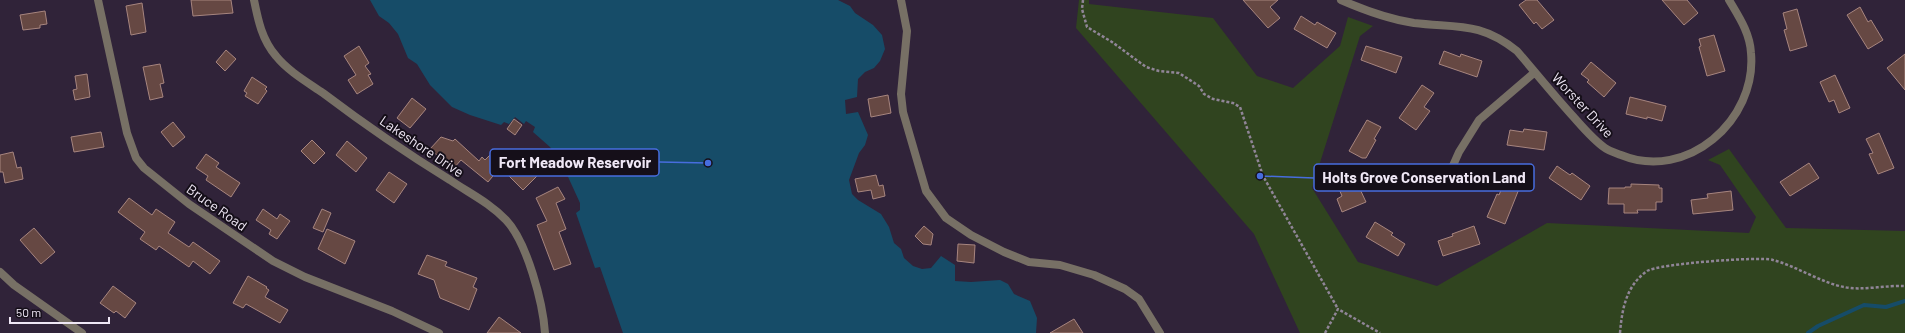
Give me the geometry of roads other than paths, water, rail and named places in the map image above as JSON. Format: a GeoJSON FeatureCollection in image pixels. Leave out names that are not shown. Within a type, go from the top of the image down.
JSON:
{"type":"FeatureCollection","features":[{"type":"Feature","properties":{"kind":"street","name":"Bruce Road"},"geometry":{"type":"LineString","coordinates":[[98,0],[127,133],[136,158],[144,168],[189,204],[273,261],[305,277],[377,305],[436,332]]}},
{"type":"Feature","properties":{"kind":"street","name":"Lakeshore Drive"},"geometry":{"type":"LineString","coordinates":[[254,0],[265,39],[276,56],[286,66],[345,110],[420,161],[482,200],[508,221],[530,266],[543,315],[545,333]]}},
{"type":"Feature","properties":{"kind":"street"},"geometry":{"type":"LineString","coordinates":[[901,0],[907,31],[901,94],[903,112],[926,191],[946,218],[971,235],[1029,262],[1060,265],[1094,275],[1126,289],[1139,299],[1160,333]]}},
{"type":"Feature","properties":{"kind":"street","name":"Worster Drive"},"geometry":{"type":"LineString","coordinates":[[1341,0],[1364,10],[1413,23],[1473,27],[1492,34],[1506,42],[1517,51],[1584,129],[1604,148],[1622,156],[1649,162],[1671,160],[1698,150],[1722,133],[1737,114],[1748,92],[1752,72],[1752,52],[1746,30],[1729,0]]}},
{"type":"Feature","properties":{"kind":"street"},"geometry":{"type":"LineString","coordinates":[[1447,180],[1459,152],[1479,120],[1535,72]]}},
{"type":"Feature","properties":{"kind":"street"},"geometry":{"type":"LineString","coordinates":[[0,272],[14,285],[82,333]]}},
{"type":"Feature","properties":{"kind":"water"},"geometry":{"type":"Polygon","coordinates":[[[370,0],[838,0],[850,6],[855,13],[873,25],[882,35],[885,49],[880,61],[874,68],[865,72],[858,79],[857,97],[845,100],[846,114],[858,112],[868,135],[865,145],[859,153],[849,180],[852,194],[858,200],[881,214],[889,227],[894,243],[901,249],[904,258],[913,266],[922,269],[931,268],[941,256],[955,265],[955,281],[971,282],[1000,280],[1008,284],[1014,294],[1030,301],[1037,318],[1036,333],[623,333],[600,267],[595,268],[576,213],[580,210],[580,203],[564,168],[550,147],[533,132],[535,127],[526,121],[524,124],[515,117],[509,124],[504,122],[501,125],[470,115],[452,107],[430,85],[417,64],[408,58],[398,34],[389,23],[379,16],[370,0]]]}},
{"type":"Feature","properties":{"kind":"waterway"},"geometry":{"type":"LineString","coordinates":[[1808,333],[1818,326],[1864,305],[1886,307],[1905,301]]}},
{"type":"Feature","properties":{"kind":"place","name":"Fort Meadow Reservoir"},"geometry":{"type":"Point","coordinates":[708,163]}},
{"type":"Feature","properties":{"kind":"place","name":"Holts Grove Conservation Land"},"geometry":{"type":"Point","coordinates":[1260,176]}}]}
